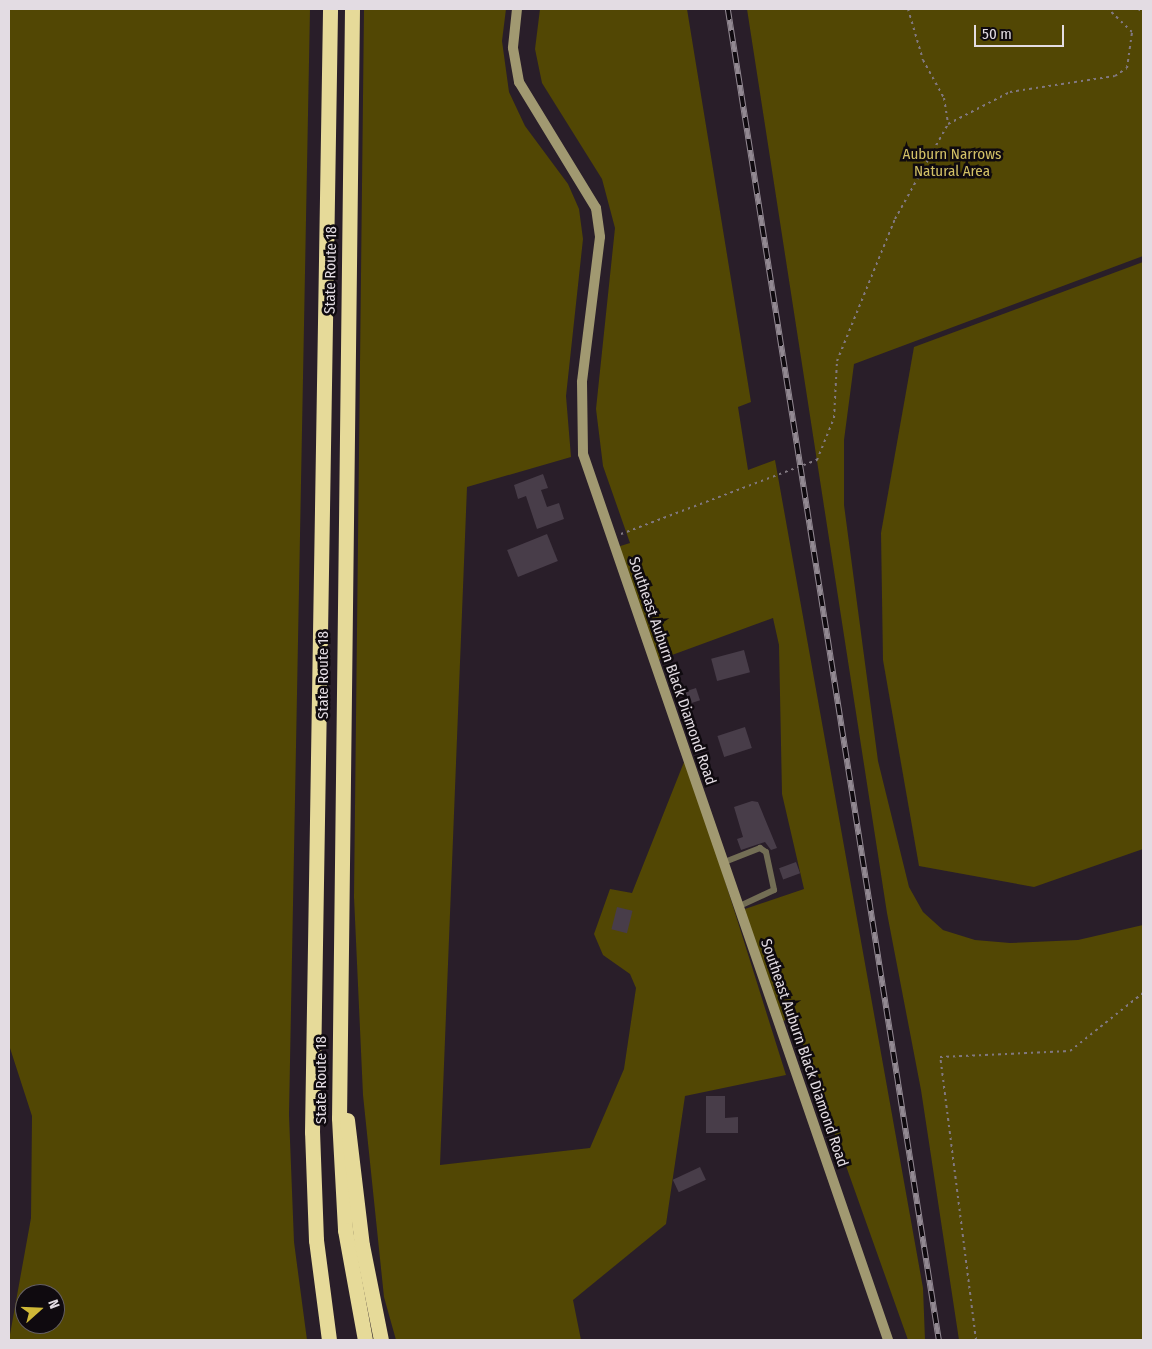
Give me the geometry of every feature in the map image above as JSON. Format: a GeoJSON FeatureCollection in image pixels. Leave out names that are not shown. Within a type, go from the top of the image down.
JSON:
{"type":"FeatureCollection","features":[{"type":"Feature","properties":{"kind":"highway","name":"State Route 18"},"geometry":{"type":"LineString","coordinates":[[329,1340],[316,1240],[312,1132],[330,9]]}},
{"type":"Feature","properties":{"kind":"highway","name":"State Route 18"},"geometry":{"type":"LineString","coordinates":[[352,9],[339,1069],[345,1230],[364,1340]]}},
{"type":"Feature","properties":{"kind":"highway"},"geometry":{"type":"LineString","coordinates":[[339,1069],[362,1245],[381,1340]]}},
{"type":"Feature","properties":{"kind":"main road","name":"Southeast Auburn Black Diamond Road"},"geometry":{"type":"LineString","coordinates":[[517,9],[513,48],[519,82],[596,208],[600,236],[580,424],[583,454],[888,1340]]}},
{"type":"Feature","properties":{"kind":"lane"},"geometry":{"type":"LineString","coordinates":[[722,862],[760,848],[766,852],[774,890],[738,907]]}},
{"type":"Feature","properties":{"kind":"path"},"geometry":{"type":"LineString","coordinates":[[908,9],[923,60],[944,98],[948,124]]}},
{"type":"Feature","properties":{"kind":"path"},"geometry":{"type":"LineString","coordinates":[[611,538],[817,460],[834,418],[837,361],[895,219],[948,124],[1010,92],[1114,76],[1127,68],[1132,32],[1108,9]]}},
{"type":"Feature","properties":{"kind":"path"},"geometry":{"type":"LineString","coordinates":[[1138,9],[1143,12]]}},
{"type":"Feature","properties":{"kind":"path"},"geometry":{"type":"LineString","coordinates":[[976,1340],[940,1057],[1070,1051],[1143,994]]}},
{"type":"Feature","properties":{"kind":"green space"},"geometry":{"type":"Polygon","coordinates":[[[9,9],[310,9],[289,1115],[294,1242],[307,1340],[9,1340],[15,1307],[15,1334],[65,1334],[65,1284],[19,1284],[31,1218],[32,1116],[9,1045],[9,9]]]}},
{"type":"Feature","properties":{"kind":"green space"},"geometry":{"type":"Polygon","coordinates":[[[364,9],[506,9],[502,41],[509,92],[525,126],[568,184],[579,209],[583,239],[566,396],[571,457],[467,487],[440,1165],[590,1148],[624,1069],[636,988],[630,974],[603,955],[594,934],[610,889],[632,893],[686,757],[786,1075],[685,1096],[666,1224],[573,1300],[581,1340],[396,1340],[384,1297],[363,1095],[354,897],[364,9]]]}},
{"type":"Feature","properties":{"kind":"green space"},"geometry":{"type":"Polygon","coordinates":[[[540,9],[687,9],[751,402],[738,407],[748,470],[775,460],[923,1288],[925,1340],[908,1340],[793,1017],[778,1023],[739,911],[804,889],[782,794],[779,645],[773,618],[653,662],[614,548],[630,543],[603,466],[596,409],[615,228],[602,179],[542,83],[535,49],[540,9]]]}},
{"type":"Feature","properties":{"kind":"green space","name":"Auburn Narrows Natural Area"},"geometry":{"type":"Polygon","coordinates":[[[747,9],[1143,9],[1143,256],[854,364],[844,440],[844,505],[878,761],[909,887],[923,912],[943,930],[930,926],[975,940],[1010,943],[1078,940],[1143,925],[1143,1340],[959,1340],[921,1090],[887,913],[747,9]]]}},
{"type":"Feature","properties":{"kind":"green space"},"geometry":{"type":"Polygon","coordinates":[[[1143,262],[1143,849],[1034,887],[919,866],[883,660],[881,533],[914,347],[1143,262]]]}},
{"type":"Feature","properties":{"kind":"building"},"geometry":{"type":"Polygon","coordinates":[[[543,474],[548,488],[541,490],[547,507],[559,503],[564,519],[537,529],[526,496],[518,499],[514,485],[543,474]]]}},
{"type":"Feature","properties":{"kind":"building"},"geometry":{"type":"Polygon","coordinates":[[[547,534],[558,561],[518,577],[507,550],[547,534]]]}},
{"type":"Feature","properties":{"kind":"building"},"geometry":{"type":"Polygon","coordinates":[[[744,650],[750,672],[717,681],[711,659],[744,650]]]}},
{"type":"Feature","properties":{"kind":"building"},"geometry":{"type":"Polygon","coordinates":[[[696,688],[700,700],[689,704],[685,692],[696,688]]]}},
{"type":"Feature","properties":{"kind":"building"},"geometry":{"type":"Polygon","coordinates":[[[745,727],[752,748],[724,757],[717,736],[745,727]]]}},
{"type":"Feature","properties":{"kind":"building"},"geometry":{"type":"Polygon","coordinates":[[[752,801],[758,802],[777,848],[771,850],[765,842],[741,850],[737,839],[743,837],[734,807],[752,801]]]}},
{"type":"Feature","properties":{"kind":"building"},"geometry":{"type":"Polygon","coordinates":[[[796,862],[800,873],[783,879],[779,868],[796,862]]]}},
{"type":"Feature","properties":{"kind":"building"},"geometry":{"type":"Polygon","coordinates":[[[617,907],[633,911],[627,933],[611,929],[617,907]]]}},
{"type":"Feature","properties":{"kind":"building"},"geometry":{"type":"Polygon","coordinates":[[[706,1096],[725,1096],[725,1118],[738,1117],[738,1133],[706,1133],[706,1096]]]}},
{"type":"Feature","properties":{"kind":"building"},"geometry":{"type":"Polygon","coordinates":[[[700,1167],[706,1180],[679,1192],[673,1180],[700,1167]]]}},
{"type":"Feature","properties":{"kind":"railway"},"geometry":{"type":"LineString","coordinates":[[728,9],[939,1340]]}}]}
